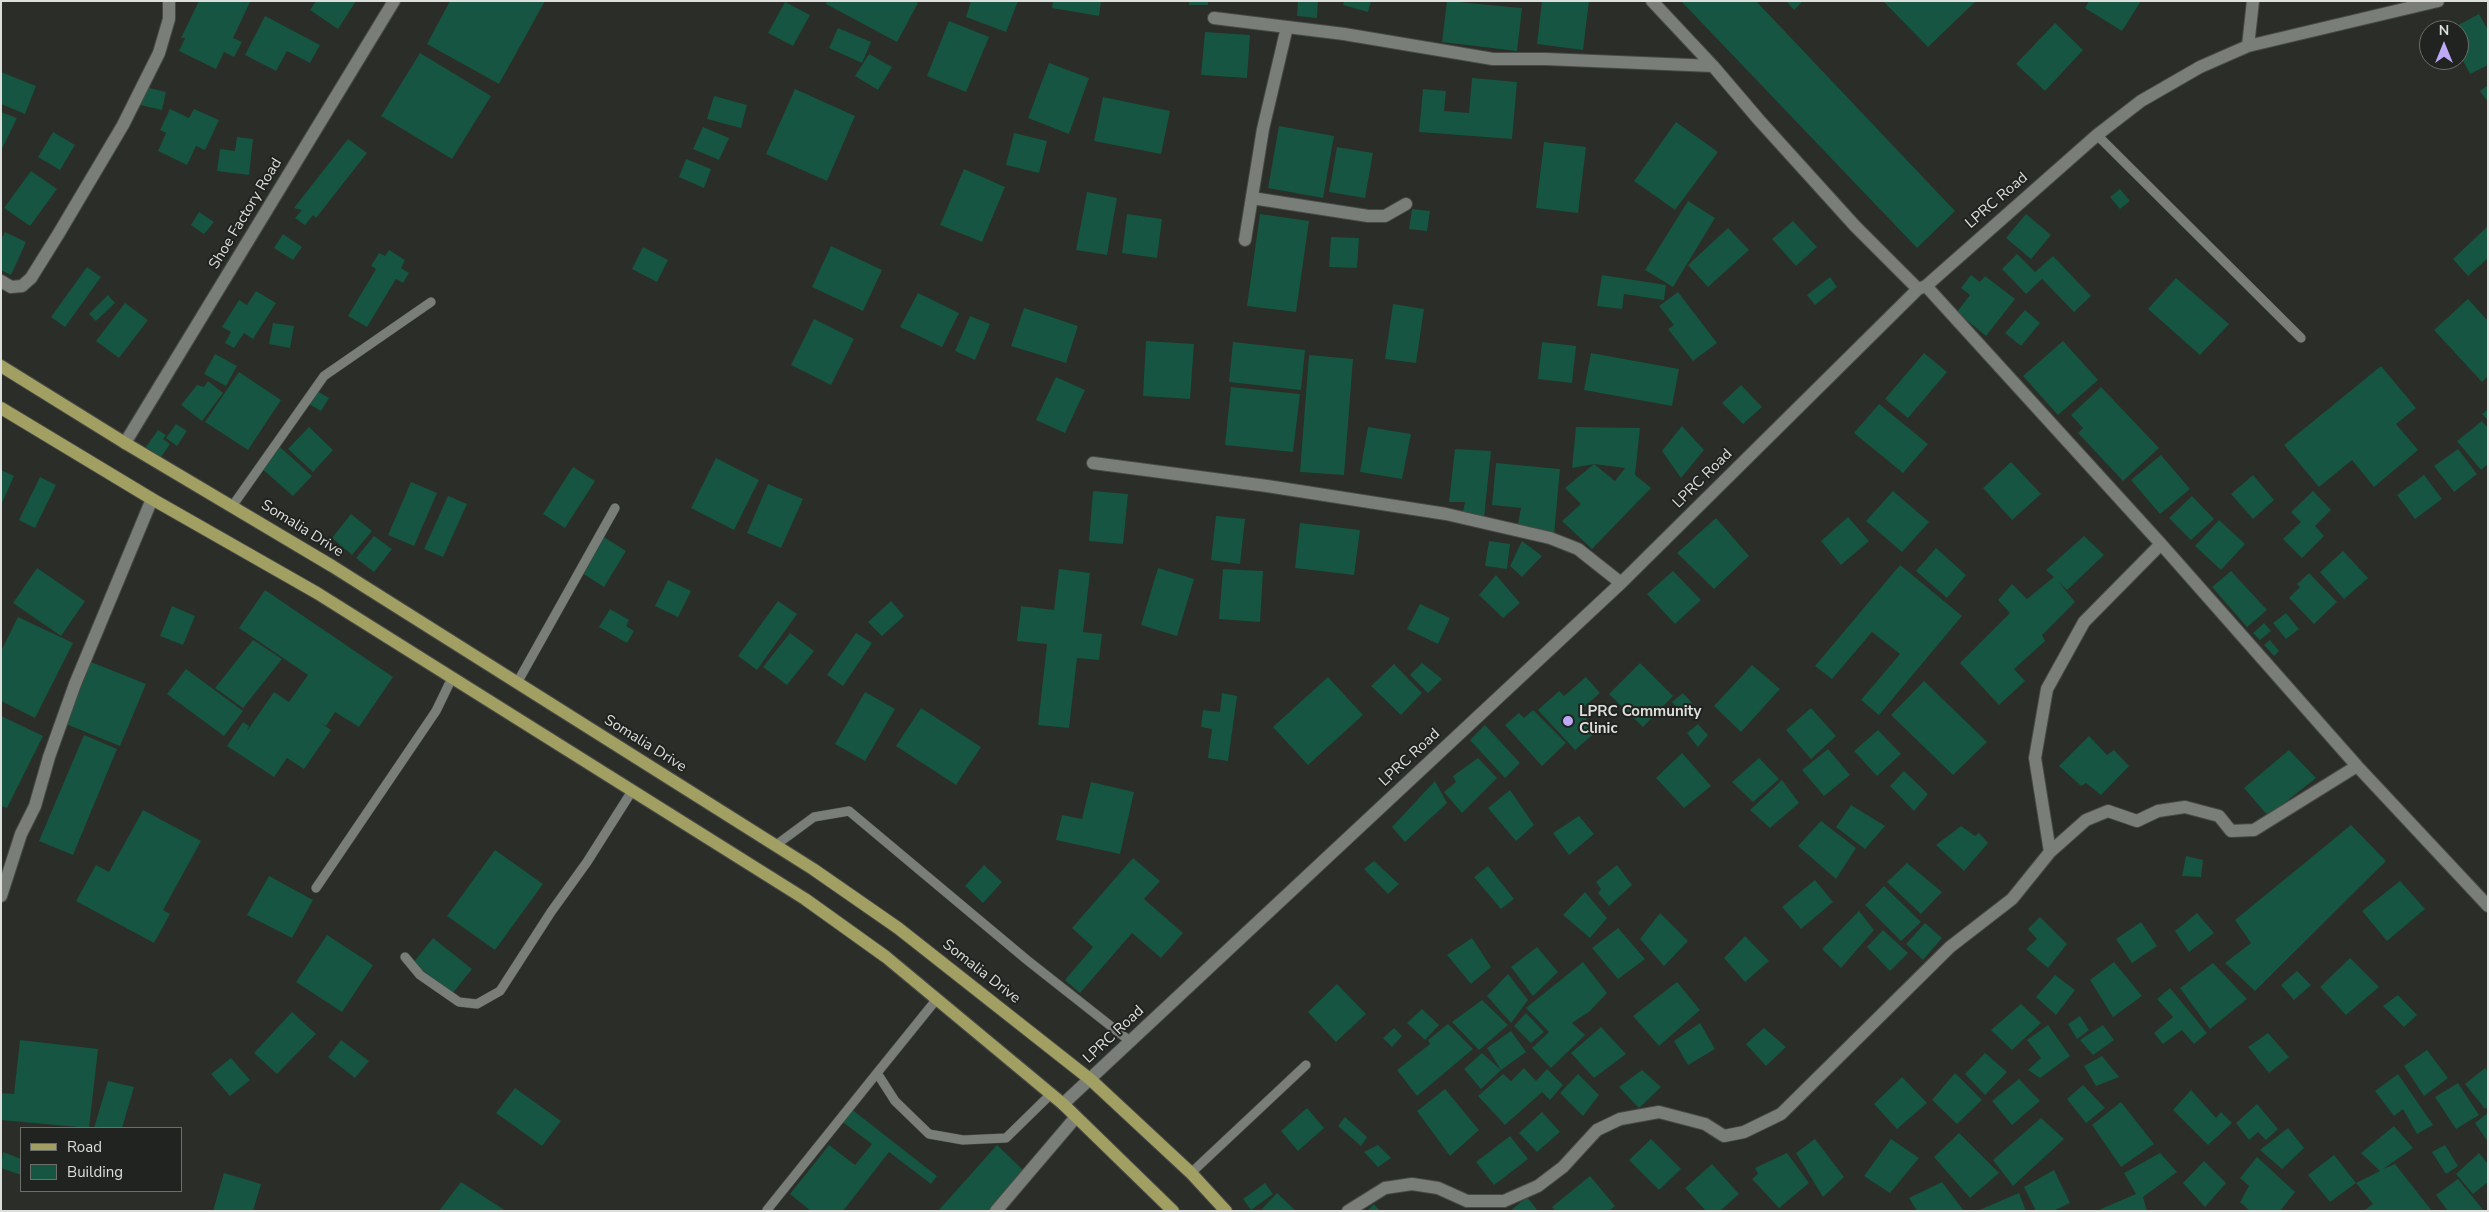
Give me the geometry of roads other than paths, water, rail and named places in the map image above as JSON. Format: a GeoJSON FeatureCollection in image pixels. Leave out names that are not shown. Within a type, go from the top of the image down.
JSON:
{"type":"FeatureCollection","features":[{"type":"Feature","properties":{"kind":"main road","name":"Somalia Drive"},"geometry":{"type":"LineString","coordinates":[[1,366],[125,443],[232,505],[776,845],[898,928],[1091,1080],[1191,1173],[1226,1211]]}},
{"type":"Feature","properties":{"kind":"main road"},"geometry":{"type":"LineString","coordinates":[[1,408],[152,499],[317,593],[805,899],[886,957],[1063,1104],[1173,1211]]}},
{"type":"Feature","properties":{"kind":"street"},"geometry":{"type":"LineString","coordinates":[[1,281],[11,287],[22,286],[31,278],[78,200],[123,125],[159,53],[169,19],[169,1]]}},
{"type":"Feature","properties":{"kind":"street","name":"Shoe Factory Road"},"geometry":{"type":"LineString","coordinates":[[125,443],[394,1]]}},
{"type":"Feature","properties":{"kind":"street"},"geometry":{"type":"LineString","coordinates":[[1652,1],[1713,66],[1855,226],[1922,287],[2160,544],[2357,766],[2488,906]]}},
{"type":"Feature","properties":{"kind":"street"},"geometry":{"type":"LineString","coordinates":[[2248,46],[2253,1]]}},
{"type":"Feature","properties":{"kind":"street","name":"LPRC Road"},"geometry":{"type":"LineString","coordinates":[[1063,1104],[1091,1080],[1621,583],[1922,287],[2097,135],[2141,102],[2200,67],[2248,46],[2438,1]]}},
{"type":"Feature","properties":{"kind":"street"},"geometry":{"type":"LineString","coordinates":[[1214,18],[1344,34],[1493,59],[1546,59],[1713,66]]}},
{"type":"Feature","properties":{"kind":"street"},"geometry":{"type":"LineString","coordinates":[[1245,240],[1263,129],[1287,27]]}},
{"type":"Feature","properties":{"kind":"street"},"geometry":{"type":"LineString","coordinates":[[1252,198],[1368,216],[1385,216],[1406,204]]}},
{"type":"Feature","properties":{"kind":"street"},"geometry":{"type":"LineString","coordinates":[[1093,463],[1268,486],[1446,514],[1550,538],[1578,549],[1621,583]]}},
{"type":"Feature","properties":{"kind":"street"},"geometry":{"type":"LineString","coordinates":[[1,896],[20,834],[35,806],[49,757],[75,684],[152,499]]}},
{"type":"Feature","properties":{"kind":"street"},"geometry":{"type":"LineString","coordinates":[[2050,852],[2035,758],[2047,689],[2084,622],[2160,544]]}},
{"type":"Feature","properties":{"kind":"street"},"geometry":{"type":"LineString","coordinates":[[1348,1211],[1385,1188],[1412,1184],[1438,1188],[1467,1200],[1504,1201],[1538,1186],[1563,1167],[1597,1130],[1620,1119],[1659,1112],[1705,1124],[1724,1136],[1744,1132],[1781,1114],[1950,947],[2012,899],[2050,852],[2086,820],[2108,811],[2137,821],[2158,811],[2185,807],[2219,816],[2231,832],[2254,830],[2357,766]]}},
{"type":"Feature","properties":{"kind":"street"},"geometry":{"type":"LineString","coordinates":[[996,1211],[1076,1117]]}},
{"type":"Feature","properties":{"kind":"lane"},"geometry":{"type":"LineString","coordinates":[[2097,135],[2301,338]]}},
{"type":"Feature","properties":{"kind":"lane"},"geometry":{"type":"LineString","coordinates":[[232,505],[324,376],[431,302]]}},
{"type":"Feature","properties":{"kind":"lane"},"geometry":{"type":"LineString","coordinates":[[517,683],[615,508]]}},
{"type":"Feature","properties":{"kind":"lane"},"geometry":{"type":"LineString","coordinates":[[316,888],[436,710],[452,678]]}},
{"type":"Feature","properties":{"kind":"lane"},"geometry":{"type":"LineString","coordinates":[[405,957],[420,975],[459,1002],[477,1004],[500,991],[587,862],[632,791]]}},
{"type":"Feature","properties":{"kind":"lane"},"geometry":{"type":"LineString","coordinates":[[776,845],[814,817],[848,811],[1027,960],[1131,1042]]}},
{"type":"Feature","properties":{"kind":"lane"},"geometry":{"type":"LineString","coordinates":[[767,1210],[936,1000]]}},
{"type":"Feature","properties":{"kind":"lane"},"geometry":{"type":"LineString","coordinates":[[1191,1173],[1306,1065]]}},
{"type":"Feature","properties":{"kind":"lane"},"geometry":{"type":"LineString","coordinates":[[877,1073],[895,1102],[929,1134],[963,1140],[1006,1138],[1051,1094]]}},
{"type":"Feature","properties":{"kind":"place","name":"LPRC Community Clinic"},"geometry":{"type":"Point","coordinates":[1568,721]}}]}
